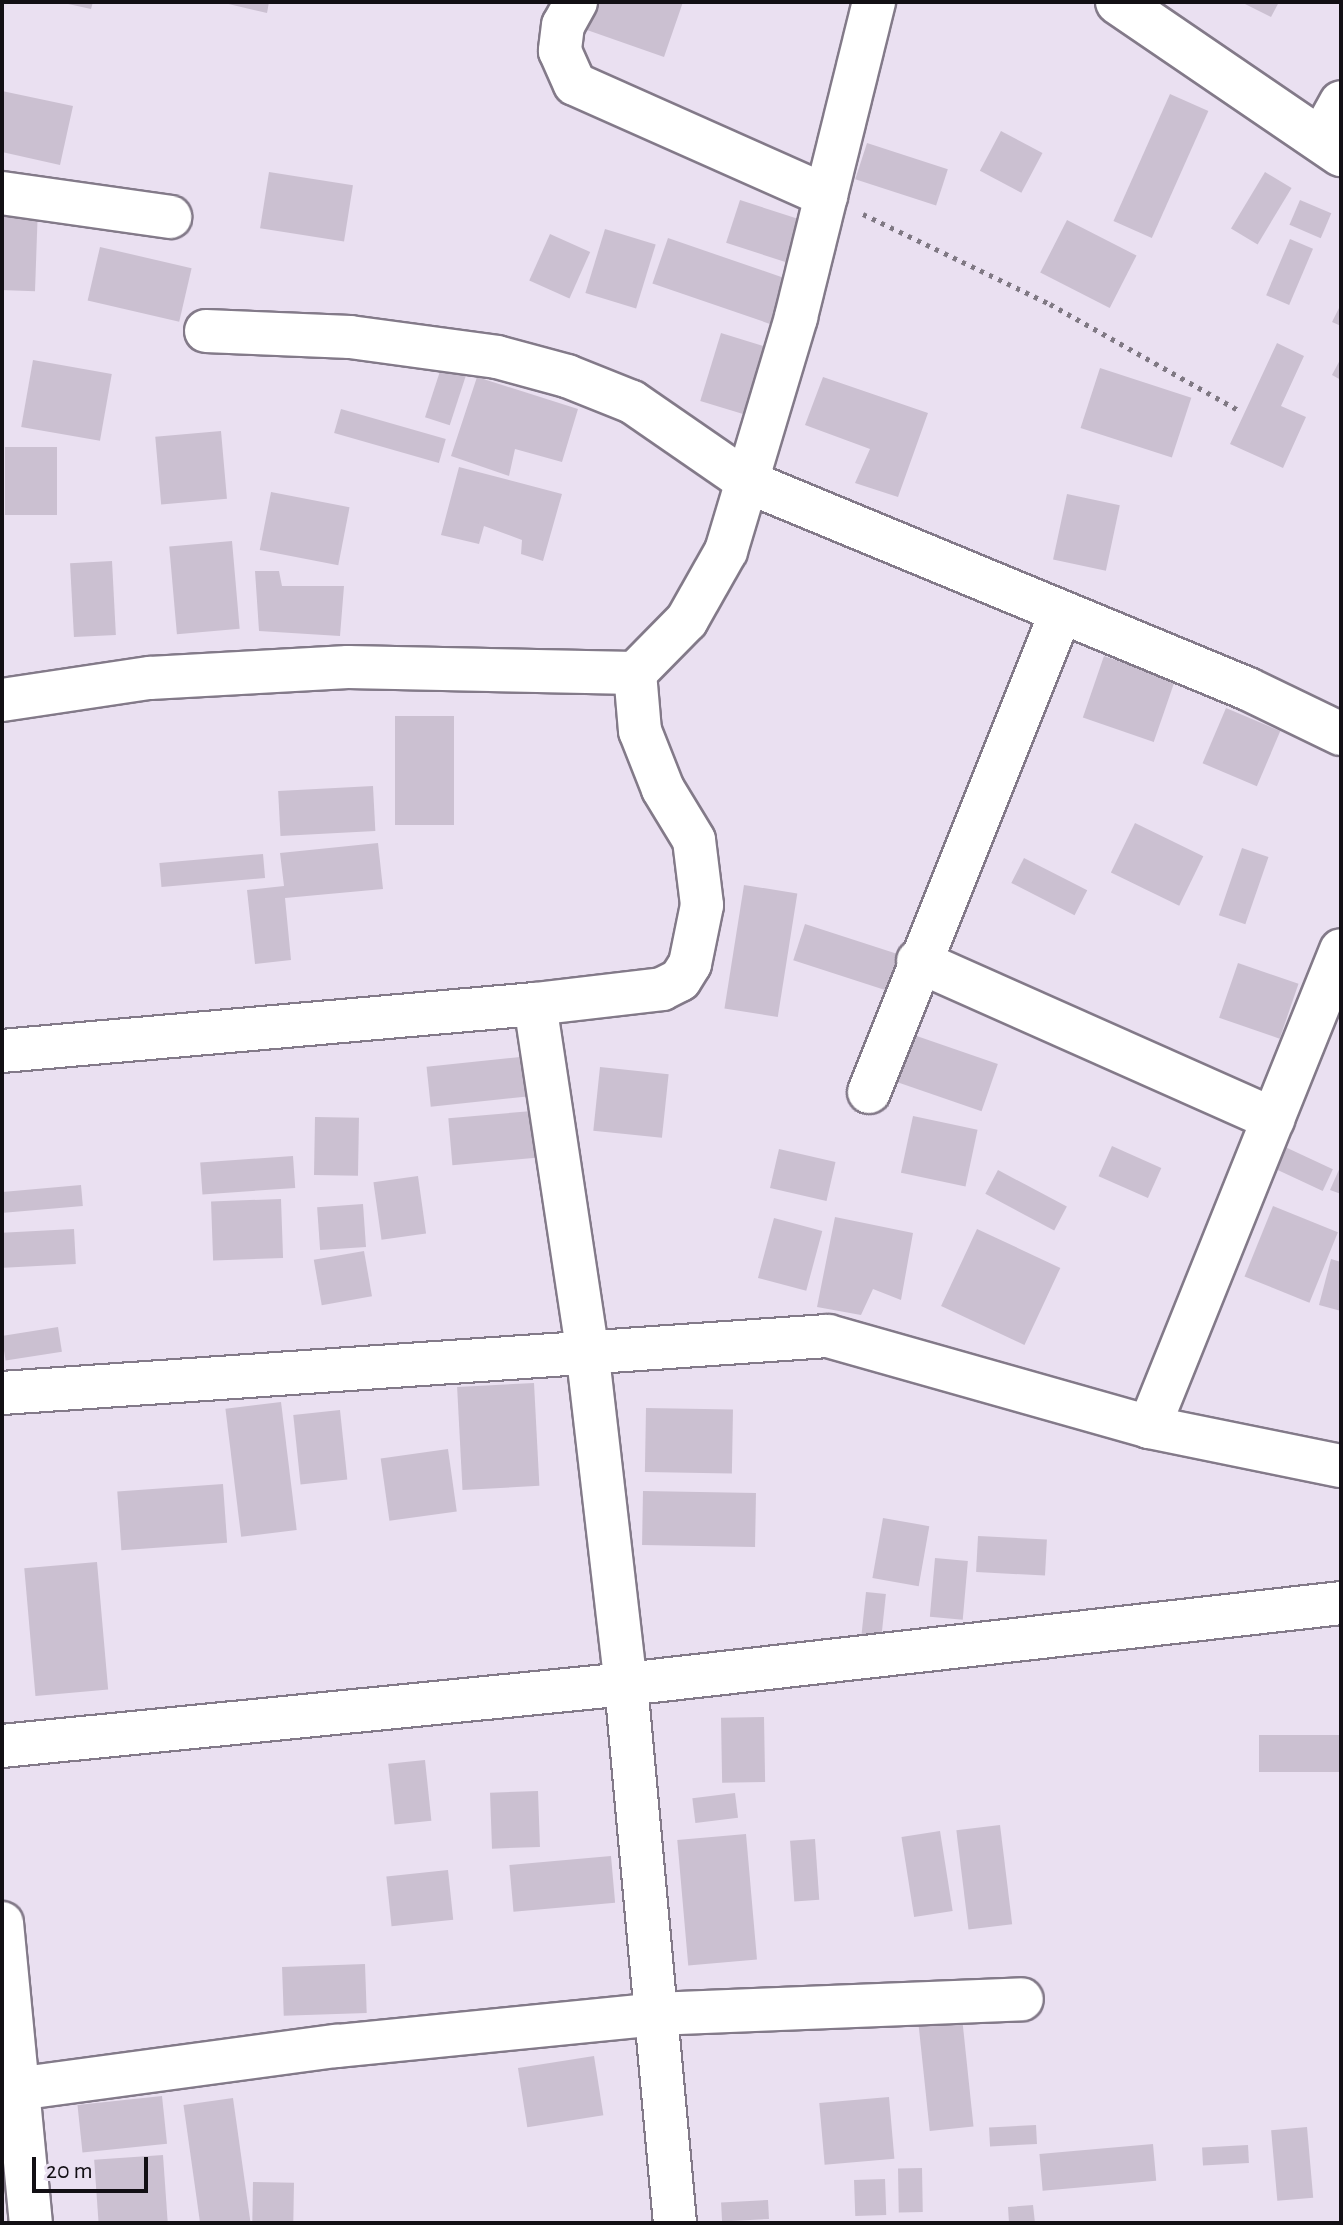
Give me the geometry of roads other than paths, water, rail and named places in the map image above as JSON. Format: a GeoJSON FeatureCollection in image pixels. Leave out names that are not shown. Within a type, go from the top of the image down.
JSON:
{"type":"FeatureCollection","features":[{"type":"Feature","properties":{"kind":"street"},"geometry":{"type":"LineString","coordinates":[[576,2],[563,25],[560,51],[575,84],[826,196]]}},
{"type":"Feature","properties":{"kind":"street"},"geometry":{"type":"LineString","coordinates":[[2,700],[150,678],[348,667],[635,673],[687,620],[726,551],[748,482],[826,196],[874,2]]}},
{"type":"Feature","properties":{"kind":"street"},"geometry":{"type":"LineString","coordinates":[[1118,2],[1331,147],[1341,102]]}},
{"type":"Feature","properties":{"kind":"street"},"geometry":{"type":"LineString","coordinates":[[2,193],[170,217]]}},
{"type":"Feature","properties":{"kind":"street"},"geometry":{"type":"LineString","coordinates":[[206,331],[350,337],[497,357],[632,402],[748,482],[1248,689],[1341,734]]}},
{"type":"Feature","properties":{"kind":"street"},"geometry":{"type":"LineString","coordinates":[[869,1092],[918,961],[1061,612]]}},
{"type":"Feature","properties":{"kind":"street"},"geometry":{"type":"LineString","coordinates":[[2,1051],[535,1004],[662,989],[680,980],[690,964],[702,905],[694,840],[663,789],[640,731],[635,673]]}},
{"type":"Feature","properties":{"kind":"street"},"geometry":{"type":"LineString","coordinates":[[1149,1427],[1341,950]]}},
{"type":"Feature","properties":{"kind":"street"},"geometry":{"type":"LineString","coordinates":[[918,961],[1273,1119]]}},
{"type":"Feature","properties":{"kind":"street"},"geometry":{"type":"LineString","coordinates":[[535,1004],[587,1349],[626,1684],[675,2223]]}},
{"type":"Feature","properties":{"kind":"street"},"geometry":{"type":"LineString","coordinates":[[2,1393],[587,1349],[828,1336],[1149,1427],[1341,1466]]}},
{"type":"Feature","properties":{"kind":"street"},"geometry":{"type":"LineString","coordinates":[[2,1746],[626,1684],[1341,1603]]}},
{"type":"Feature","properties":{"kind":"street"},"geometry":{"type":"LineString","coordinates":[[2,1923],[10,2089],[31,2223]]}},
{"type":"Feature","properties":{"kind":"street"},"geometry":{"type":"LineString","coordinates":[[10,2089],[337,2046],[656,2014],[1022,1999]]}}]}
